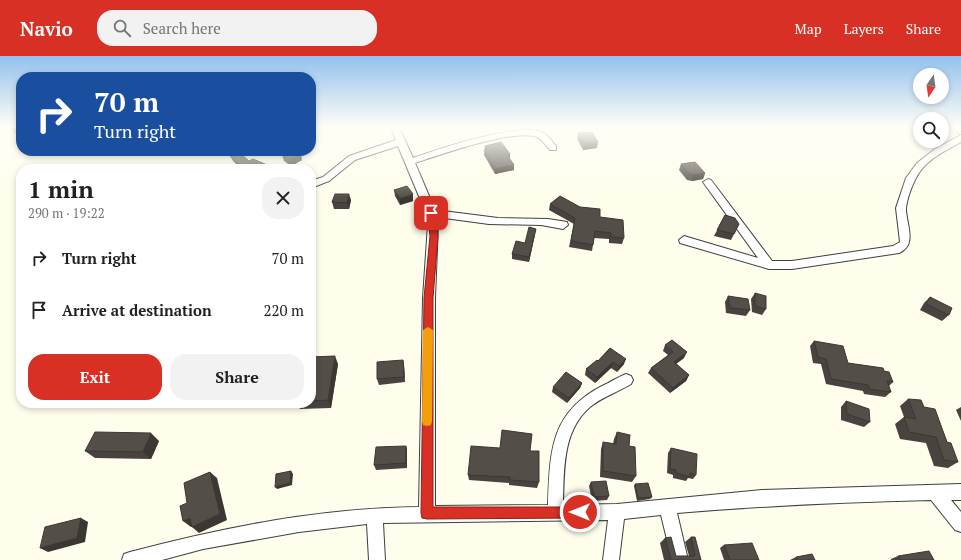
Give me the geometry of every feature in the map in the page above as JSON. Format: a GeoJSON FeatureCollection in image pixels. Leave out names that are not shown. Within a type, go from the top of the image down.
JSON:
{"type":"FeatureCollection","features":[{"type":"Feature","properties":{"kind":"street"},"geometry":{"type":"LineString","coordinates":[[316,183],[326,179],[352,158],[374,151]]}},
{"type":"Feature","properties":{"kind":"street"},"geometry":{"type":"LineString","coordinates":[[404,151],[431,213],[434,236],[429,298],[427,513]]}},
{"type":"Feature","properties":{"kind":"street"},"geometry":{"type":"LineString","coordinates":[[409,162],[448,151]]}},
{"type":"Feature","properties":{"kind":"street"},"geometry":{"type":"LineString","coordinates":[[684,240],[769,265],[792,265],[895,250],[902,247],[905,242],[901,208],[911,178],[920,165],[939,151]]}},
{"type":"Feature","properties":{"kind":"street"},"geometry":{"type":"LineString","coordinates":[[708,182],[769,265]]}},
{"type":"Feature","properties":{"kind":"street"},"geometry":{"type":"LineString","coordinates":[[431,213],[480,221],[511,222],[538,220],[563,225]]}},
{"type":"Feature","properties":{"kind":"street"},"geometry":{"type":"LineString","coordinates":[[555,513],[558,452],[566,428],[574,414],[586,402],[626,380]]}},
{"type":"Feature","properties":{"kind":"street"},"geometry":{"type":"LineString","coordinates":[[934,492],[961,524]]}},
{"type":"Feature","properties":{"kind":"street"},"geometry":{"type":"LineString","coordinates":[[130,560],[203,540],[299,524],[375,515],[427,513],[617,512],[762,498],[961,492]]}},
{"type":"Feature","properties":{"kind":"street"},"geometry":{"type":"LineString","coordinates":[[667,506],[680,560]]}},
{"type":"Feature","properties":{"kind":"street"},"geometry":{"type":"LineString","coordinates":[[611,560],[617,512]]}},
{"type":"Feature","properties":{"kind":"street"},"geometry":{"type":"LineString","coordinates":[[375,515],[377,560]]}},
{"type":"Feature","properties":{"kind":"building"},"geometry":{"type":"Polygon","coordinates":[[[484,151],[507,151],[510,154],[507,155],[514,165],[495,169],[484,151]]]}},
{"type":"Feature","properties":{"kind":"building"},"geometry":{"type":"Polygon","coordinates":[[[230,156],[243,156],[249,161],[253,159],[265,164],[239,164],[230,156]]]}},
{"type":"Feature","properties":{"kind":"building"},"geometry":{"type":"Polygon","coordinates":[[[283,156],[297,156],[289,160],[283,156]]]}},
{"type":"Feature","properties":{"kind":"building"},"geometry":{"type":"Polygon","coordinates":[[[695,162],[705,173],[694,175],[689,174],[681,164],[695,162]]]}},
{"type":"Feature","properties":{"kind":"building"},"geometry":{"type":"Polygon","coordinates":[[[407,186],[413,194],[400,199],[394,190],[407,186]]]}},
{"type":"Feature","properties":{"kind":"building"},"geometry":{"type":"Polygon","coordinates":[[[335,194],[349,194],[347,203],[332,202],[335,194]]]}},
{"type":"Feature","properties":{"kind":"building"},"geometry":{"type":"Polygon","coordinates":[[[560,196],[580,207],[600,209],[600,217],[623,220],[624,238],[611,237],[611,233],[595,231],[593,245],[571,241],[575,218],[550,204],[560,196]]]}},
{"type":"Feature","properties":{"kind":"building"},"geometry":{"type":"Polygon","coordinates":[[[725,215],[735,218],[739,224],[734,234],[717,230],[725,215]]]}},
{"type":"Feature","properties":{"kind":"building"},"geometry":{"type":"Polygon","coordinates":[[[529,227],[536,229],[529,257],[512,254],[516,241],[525,243],[529,227]]]}},
{"type":"Feature","properties":{"kind":"building"},"geometry":{"type":"Polygon","coordinates":[[[755,293],[766,296],[766,309],[755,306],[755,293]]]}},
{"type":"Feature","properties":{"kind":"building"},"geometry":{"type":"Polygon","coordinates":[[[728,296],[748,299],[750,310],[730,308],[728,296]]]}},
{"type":"Feature","properties":{"kind":"building"},"geometry":{"type":"Polygon","coordinates":[[[930,297],[952,308],[949,315],[926,304],[930,297]]]}},
{"type":"Feature","properties":{"kind":"building"},"geometry":{"type":"Polygon","coordinates":[[[672,340],[687,352],[674,362],[689,375],[673,388],[651,368],[673,352],[665,345],[672,340]]]}},
{"type":"Feature","properties":{"kind":"building"},"geometry":{"type":"Polygon","coordinates":[[[814,341],[843,346],[848,363],[883,368],[884,371],[889,372],[893,382],[887,381],[891,392],[869,389],[868,385],[831,379],[826,359],[818,357],[814,341]]]}},
{"type":"Feature","properties":{"kind":"building"},"geometry":{"type":"Polygon","coordinates":[[[610,348],[626,359],[619,366],[613,362],[597,377],[586,369],[597,360],[598,361],[610,348]]]}},
{"type":"Feature","properties":{"kind":"building"},"geometry":{"type":"Polygon","coordinates":[[[335,356],[328,400],[316,401],[316,357],[335,356]]]}},
{"type":"Feature","properties":{"kind":"building"},"geometry":{"type":"Polygon","coordinates":[[[403,360],[404,377],[377,379],[377,362],[403,360]]]}},
{"type":"Feature","properties":{"kind":"building"},"geometry":{"type":"Polygon","coordinates":[[[566,372],[582,383],[569,398],[553,387],[566,372]]]}},
{"type":"Feature","properties":{"kind":"building"},"geometry":{"type":"Polygon","coordinates":[[[908,399],[921,400],[924,407],[935,409],[947,442],[951,443],[958,462],[944,460],[936,437],[909,432],[904,417],[916,419],[908,399]]]}},
{"type":"Feature","properties":{"kind":"building"},"geometry":{"type":"Polygon","coordinates":[[[846,401],[869,409],[870,422],[847,414],[846,401]]]}},
{"type":"Feature","properties":{"kind":"building"},"geometry":{"type":"Polygon","coordinates":[[[502,430],[532,434],[530,451],[539,451],[539,482],[510,480],[510,477],[468,475],[471,446],[500,448],[502,430]]]}},
{"type":"Feature","properties":{"kind":"building"},"geometry":{"type":"Polygon","coordinates":[[[95,432],[151,433],[143,452],[85,451],[95,432]]]}},
{"type":"Feature","properties":{"kind":"building"},"geometry":{"type":"Polygon","coordinates":[[[617,432],[630,435],[629,446],[635,447],[636,476],[603,471],[603,442],[616,444],[617,432]]]}},
{"type":"Feature","properties":{"kind":"building"},"geometry":{"type":"Polygon","coordinates":[[[406,446],[406,463],[374,465],[376,447],[406,446]]]}},
{"type":"Feature","properties":{"kind":"building"},"geometry":{"type":"Polygon","coordinates":[[[671,448],[697,454],[696,475],[690,473],[690,477],[676,473],[676,470],[670,469],[671,448]]]}},
{"type":"Feature","properties":{"kind":"building"},"geometry":{"type":"Polygon","coordinates":[[[291,471],[290,483],[275,487],[276,474],[291,471]]]}},
{"type":"Feature","properties":{"kind":"building"},"geometry":{"type":"Polygon","coordinates":[[[210,472],[220,514],[192,527],[190,518],[183,521],[180,506],[187,503],[184,483],[210,472]]]}},
{"type":"Feature","properties":{"kind":"building"},"geometry":{"type":"Polygon","coordinates":[[[606,481],[609,496],[594,497],[591,482],[606,481]]]}},
{"type":"Feature","properties":{"kind":"building"},"geometry":{"type":"Polygon","coordinates":[[[648,483],[652,497],[638,498],[635,484],[648,483]]]}},
{"type":"Feature","properties":{"kind":"building"},"geometry":{"type":"Polygon","coordinates":[[[81,518],[77,538],[40,548],[45,527],[81,518]]]}},
{"type":"Feature","properties":{"kind":"building"},"geometry":{"type":"Polygon","coordinates":[[[671,537],[676,556],[694,556],[691,537],[695,537],[701,560],[671,560],[665,538],[671,537]]]}},
{"type":"Feature","properties":{"kind":"building"},"geometry":{"type":"Polygon","coordinates":[[[752,543],[759,560],[730,560],[724,545],[752,543]]]}},
{"type":"Feature","properties":{"kind":"building"},"geometry":{"type":"Polygon","coordinates":[[[929,551],[934,560],[901,560],[898,556],[929,551]]]}},
{"type":"Feature","properties":{"kind":"building"},"geometry":{"type":"Polygon","coordinates":[[[812,554],[815,560],[797,560],[796,557],[812,554]]]}},
{"type":"Feature","properties":{"kind":"slow traffic"},"geometry":{"type":"LineString","coordinates":[[427,421],[428,330]]}},
{"type":"Feature","properties":{"kind":"route"},"geometry":{"type":"LineString","coordinates":[[431,213],[434,236],[429,298],[427,371],[427,513],[580,512]]}}]}
